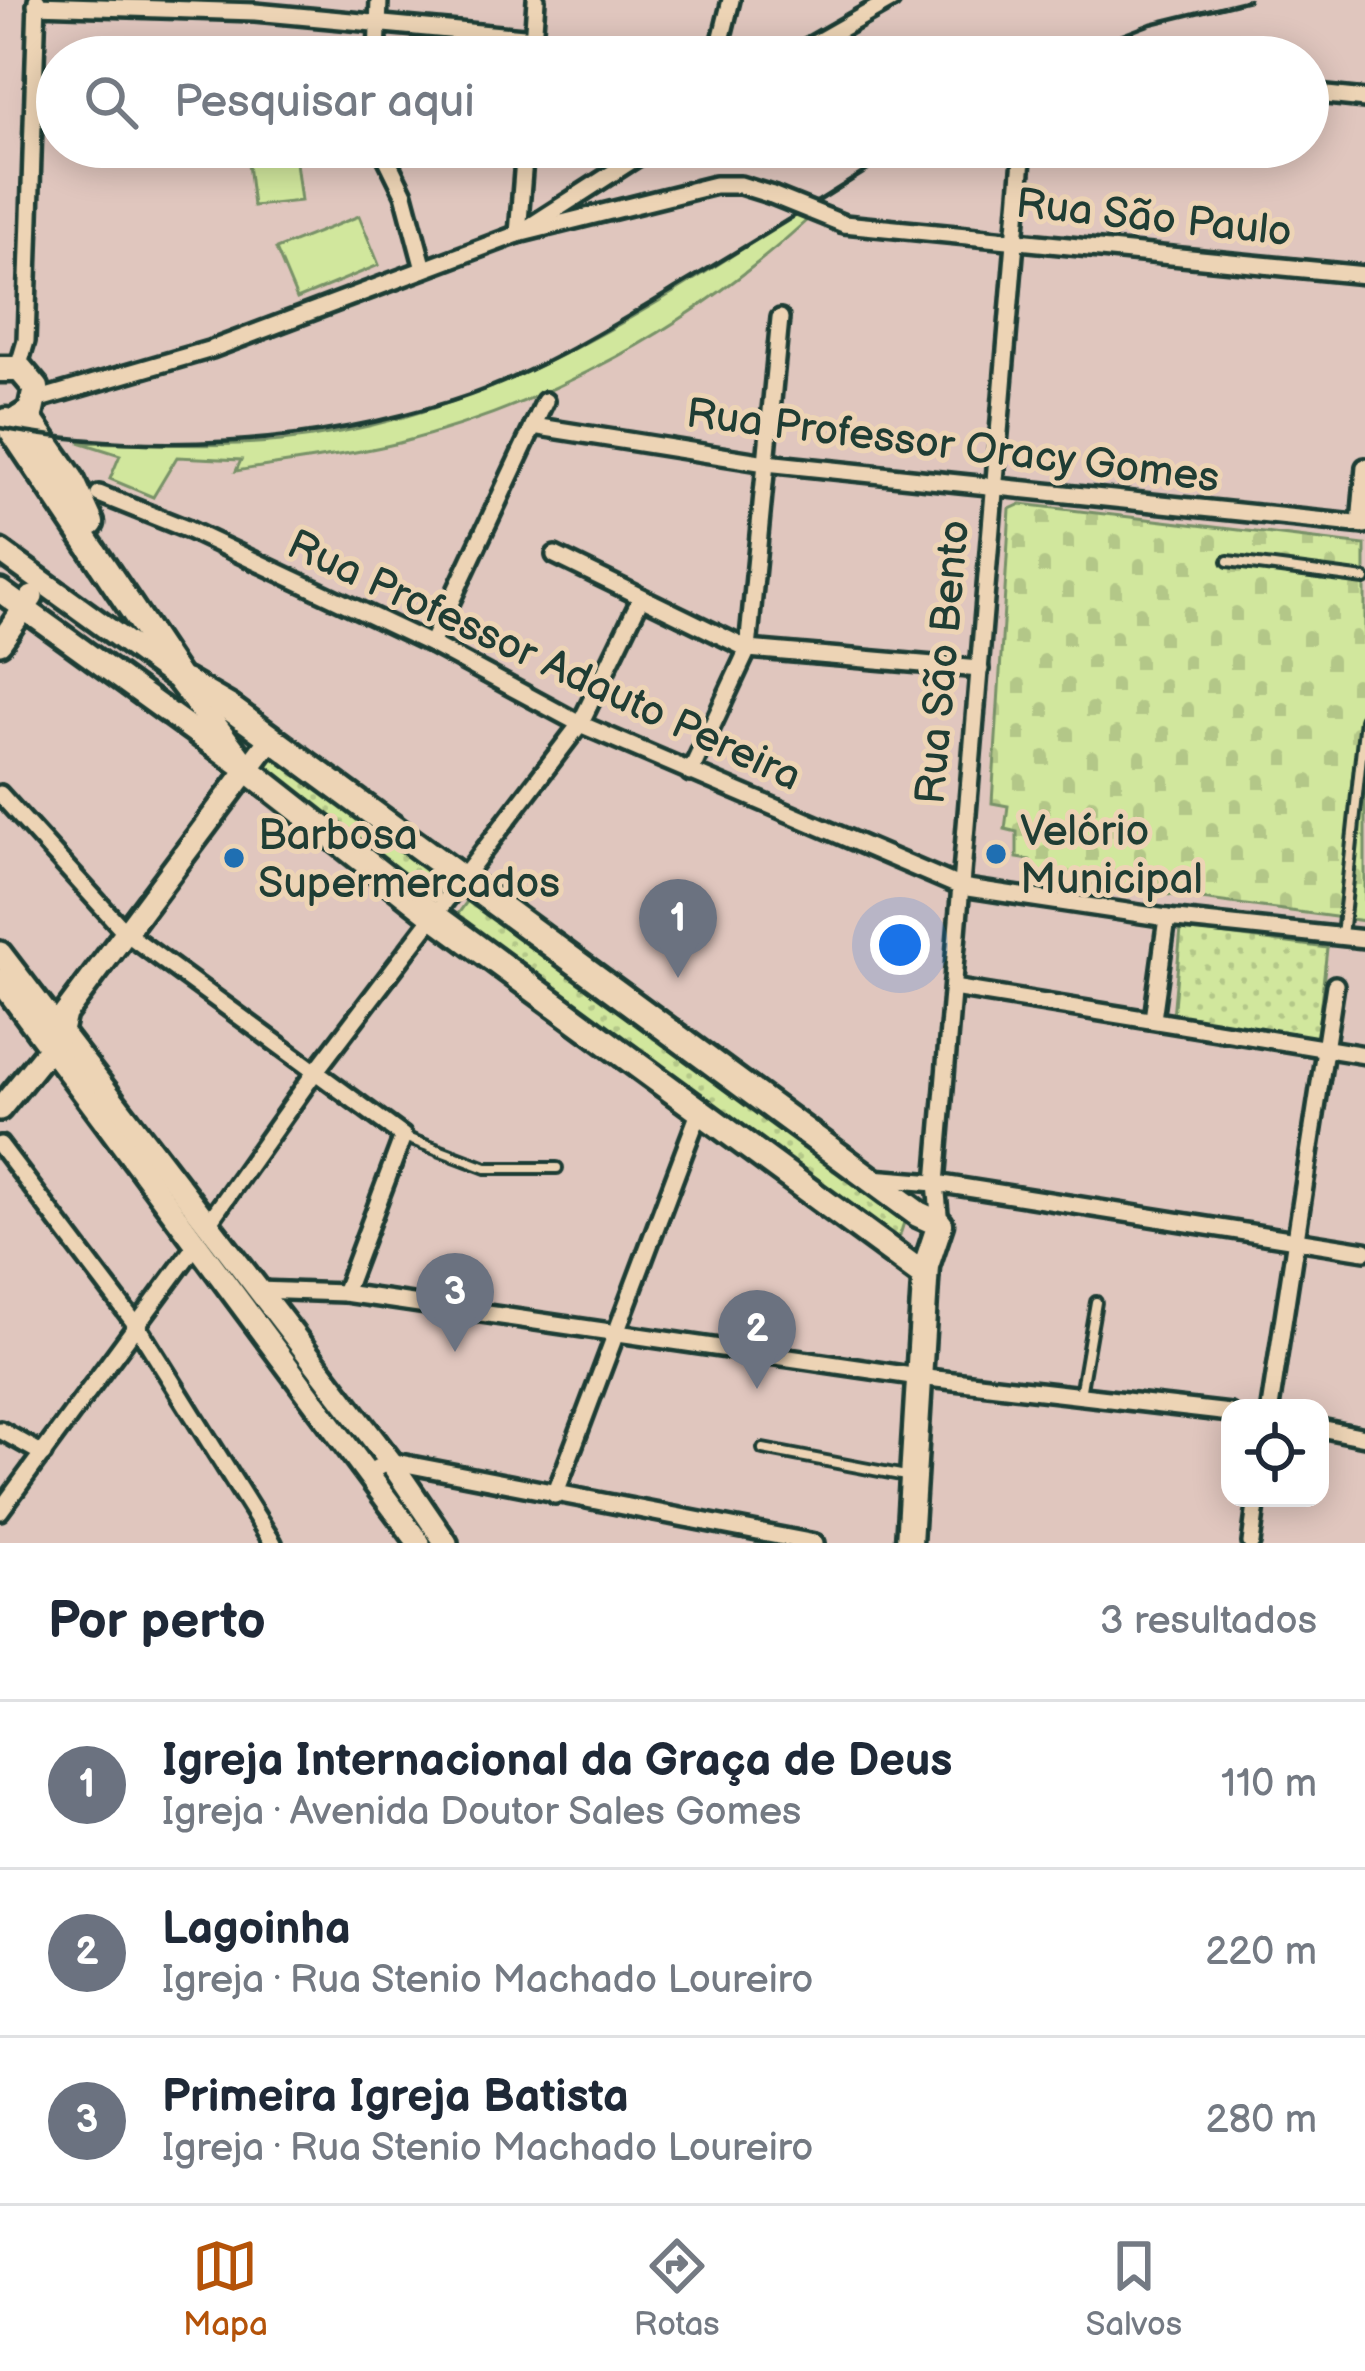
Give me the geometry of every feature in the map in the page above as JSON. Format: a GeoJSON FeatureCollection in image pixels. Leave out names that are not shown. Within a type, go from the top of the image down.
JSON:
{"type":"FeatureCollection","features":[{"type":"Feature","properties":{"kind":"main road"},"geometry":{"type":"LineString","coordinates":[[17,396],[39,464],[179,680],[247,769]]}},
{"type":"Feature","properties":{"kind":"main road"},"geometry":{"type":"LineString","coordinates":[[17,396],[88,493],[92,524],[208,693]]}},
{"type":"Feature","properties":{"kind":"main road"},"geometry":{"type":"LineString","coordinates":[[39,464],[61,487],[88,493]]}},
{"type":"Feature","properties":{"kind":"main road"},"geometry":{"type":"LineString","coordinates":[[0,551],[179,680],[208,693],[271,738],[929,1219]]}},
{"type":"Feature","properties":{"kind":"main road"},"geometry":{"type":"LineString","coordinates":[[0,643],[43,582]]}},
{"type":"Feature","properties":{"kind":"main road"},"geometry":{"type":"LineString","coordinates":[[0,591],[247,769],[433,915],[926,1271]]}},
{"type":"Feature","properties":{"kind":"main road"},"geometry":{"type":"LineString","coordinates":[[0,1109],[271,738]]}},
{"type":"Feature","properties":{"kind":"main road"},"geometry":{"type":"LineString","coordinates":[[0,953],[195,1246],[249,1298],[380,1467],[446,1543]]}},
{"type":"Feature","properties":{"kind":"main road"},"geometry":{"type":"LineString","coordinates":[[0,980],[53,1031],[208,1222],[249,1298]]}},
{"type":"Feature","properties":{"kind":"main road"},"geometry":{"type":"LineString","coordinates":[[0,1087],[53,1031]]}},
{"type":"Feature","properties":{"kind":"main road","name":"Rua São Bento"},"geometry":{"type":"LineString","coordinates":[[909,1543],[929,1219]]}},
{"type":"Feature","properties":{"kind":"main road"},"geometry":{"type":"LineString","coordinates":[[380,1467],[419,1543]]}},
{"type":"Feature","properties":{"kind":"street"},"geometry":{"type":"LineString","coordinates":[[377,36],[379,0]]}},
{"type":"Feature","properties":{"kind":"street"},"geometry":{"type":"LineString","coordinates":[[534,36],[536,0]]}},
{"type":"Feature","properties":{"kind":"street"},"geometry":{"type":"LineString","coordinates":[[722,36],[731,0]]}},
{"type":"Feature","properties":{"kind":"street"},"geometry":{"type":"LineString","coordinates":[[828,36],[891,0]]}},
{"type":"Feature","properties":{"kind":"street"},"geometry":{"type":"LineString","coordinates":[[516,36],[256,6],[36,3],[26,340],[17,396],[80,390],[326,310],[518,234],[620,168]]}},
{"type":"Feature","properties":{"kind":"street"},"geometry":{"type":"LineString","coordinates":[[1329,95],[1365,99]]}},
{"type":"Feature","properties":{"kind":"street"},"geometry":{"type":"LineString","coordinates":[[391,168],[404,194],[424,269]]}},
{"type":"Feature","properties":{"kind":"street"},"geometry":{"type":"LineString","coordinates":[[518,234],[523,168]]}},
{"type":"Feature","properties":{"kind":"street","name":"Rua São Bento"},"geometry":{"type":"LineString","coordinates":[[929,1219],[936,1183],[1021,168]]}},
{"type":"Feature","properties":{"kind":"street","name":"Rua São Paulo"},"geometry":{"type":"LineString","coordinates":[[518,234],[715,185],[740,185],[844,224],[1016,237],[1365,275]]}},
{"type":"Feature","properties":{"kind":"street"},"geometry":{"type":"LineString","coordinates":[[690,773],[748,649],[780,318]]}},
{"type":"Feature","properties":{"kind":"street"},"geometry":{"type":"LineString","coordinates":[[431,644],[545,401]]}},
{"type":"Feature","properties":{"kind":"street","name":"Rua Professor Oracy Gomes"},"geometry":{"type":"LineString","coordinates":[[533,426],[766,464],[1362,525]]}},
{"type":"Feature","properties":{"kind":"street"},"geometry":{"type":"LineString","coordinates":[[1362,525],[1365,466]]}},
{"type":"Feature","properties":{"kind":"street","name":"Rua Professor Adauto Pereira"},"geometry":{"type":"LineString","coordinates":[[88,493],[189,530],[431,644],[580,724],[961,887],[1167,919],[1365,939]]}},
{"type":"Feature","properties":{"kind":"street"},"geometry":{"type":"LineString","coordinates":[[555,555],[748,649],[980,668]]}},
{"type":"Feature","properties":{"kind":"street"},"geometry":{"type":"LineString","coordinates":[[208,1222],[315,1072],[580,724],[640,600]]}},
{"type":"Feature","properties":{"kind":"street"},"geometry":{"type":"LineString","coordinates":[[0,794],[126,933],[403,1136],[344,1293]]}},
{"type":"Feature","properties":{"kind":"street"},"geometry":{"type":"LineString","coordinates":[[1153,1019],[1167,919]]}},
{"type":"Feature","properties":{"kind":"street"},"geometry":{"type":"LineString","coordinates":[[1271,1399],[1335,985]]}},
{"type":"Feature","properties":{"kind":"street"},"geometry":{"type":"LineString","coordinates":[[952,988],[1365,1054]]}},
{"type":"Feature","properties":{"kind":"street"},"geometry":{"type":"LineString","coordinates":[[555,1495],[700,1110]]}},
{"type":"Feature","properties":{"kind":"street"},"geometry":{"type":"LineString","coordinates":[[0,1145],[137,1326],[273,1543]]}},
{"type":"Feature","properties":{"kind":"street"},"geometry":{"type":"LineString","coordinates":[[869,1178],[936,1183],[1365,1251]]}},
{"type":"Feature","properties":{"kind":"street","name":"Rua São Bento"},"geometry":{"type":"LineString","coordinates":[[929,1219],[936,1183]]}},
{"type":"Feature","properties":{"kind":"street"},"geometry":{"type":"LineString","coordinates":[[0,1511],[195,1246]]}},
{"type":"Feature","properties":{"kind":"street"},"geometry":{"type":"LineString","coordinates":[[249,1298],[344,1293],[919,1377],[1221,1412]]}},
{"type":"Feature","properties":{"kind":"street"},"geometry":{"type":"LineString","coordinates":[[0,1430],[43,1454]]}},
{"type":"Feature","properties":{"kind":"street"},"geometry":{"type":"LineString","coordinates":[[1329,1430],[1365,1436]]}},
{"type":"Feature","properties":{"kind":"street"},"geometry":{"type":"LineString","coordinates":[[380,1467],[815,1543]]}},
{"type":"Feature","properties":{"kind":"street"},"geometry":{"type":"LineString","coordinates":[[1251,1543],[1256,1507]]}},
{"type":"Feature","properties":{"kind":"lane"},"geometry":{"type":"LineString","coordinates":[[1228,561],[1365,579]]}},
{"type":"Feature","properties":{"kind":"lane"},"geometry":{"type":"LineString","coordinates":[[1342,936],[1365,718]]}},
{"type":"Feature","properties":{"kind":"lane"},"geometry":{"type":"LineString","coordinates":[[403,1136],[486,1168],[557,1168]]}},
{"type":"Feature","properties":{"kind":"lane"},"geometry":{"type":"LineString","coordinates":[[1080,1396],[1096,1302]]}},
{"type":"Feature","properties":{"kind":"lane"},"geometry":{"type":"LineString","coordinates":[[763,1449],[913,1477]]}},
{"type":"Feature","properties":{"kind":"green space"},"geometry":{"type":"Polygon","coordinates":[[[248,168],[297,168],[301,201],[253,206],[248,168]]]}},
{"type":"Feature","properties":{"kind":"green space"},"geometry":{"type":"Polygon","coordinates":[[[803,210],[806,221],[762,259],[666,328],[564,384],[455,427],[379,448],[236,471],[241,460],[177,457],[153,497],[110,479],[120,455],[79,442],[206,445],[281,441],[426,411],[492,387],[618,325],[803,210]]]}},
{"type":"Feature","properties":{"kind":"green space"},"geometry":{"type":"Polygon","coordinates":[[[359,216],[379,265],[297,299],[276,249],[359,216]]]}},
{"type":"Feature","properties":{"kind":"green space"},"geometry":{"type":"Polygon","coordinates":[[[1021,504],[1365,545],[1365,921],[1036,877],[1030,860],[1017,858],[1017,832],[1005,829],[1008,806],[992,803],[1010,509],[1021,504]]]}},
{"type":"Feature","properties":{"kind":"green space"},"geometry":{"type":"Polygon","coordinates":[[[275,749],[447,878],[432,902],[259,769],[275,749]]]}},
{"type":"Feature","properties":{"kind":"green space"},"geometry":{"type":"Polygon","coordinates":[[[471,896],[907,1213],[898,1241],[455,918],[471,896]]]}},
{"type":"Feature","properties":{"kind":"green space"},"geometry":{"type":"Polygon","coordinates":[[[1181,929],[1327,948],[1317,1039],[1173,1017],[1181,929]]]}},
{"type":"Feature","properties":{"kind":"railway"},"geometry":{"type":"LineString","coordinates":[[1120,36],[1249,0]]}},
{"type":"Feature","properties":{"kind":"railway"},"geometry":{"type":"LineString","coordinates":[[0,428],[112,442],[228,442],[342,428],[452,401],[540,365],[596,335],[870,168]]}},
{"type":"Feature","properties":{"kind":"place","name":"Velório Municipal"},"geometry":{"type":"Point","coordinates":[996,854]}},
{"type":"Feature","properties":{"kind":"place","name":"Barbosa Supermercados"},"geometry":{"type":"Point","coordinates":[234,858]}},
{"type":"Feature","properties":{"kind":"place","name":"Igreja Internacional da Graça de Deus"},"geometry":{"type":"Point","coordinates":[678,978]}},
{"type":"Feature","properties":{"kind":"place","name":"Primeira Igreja Batista"},"geometry":{"type":"Point","coordinates":[455,1352]}},
{"type":"Feature","properties":{"kind":"place","name":"Lagoinha"},"geometry":{"type":"Point","coordinates":[757,1389]}}]}
